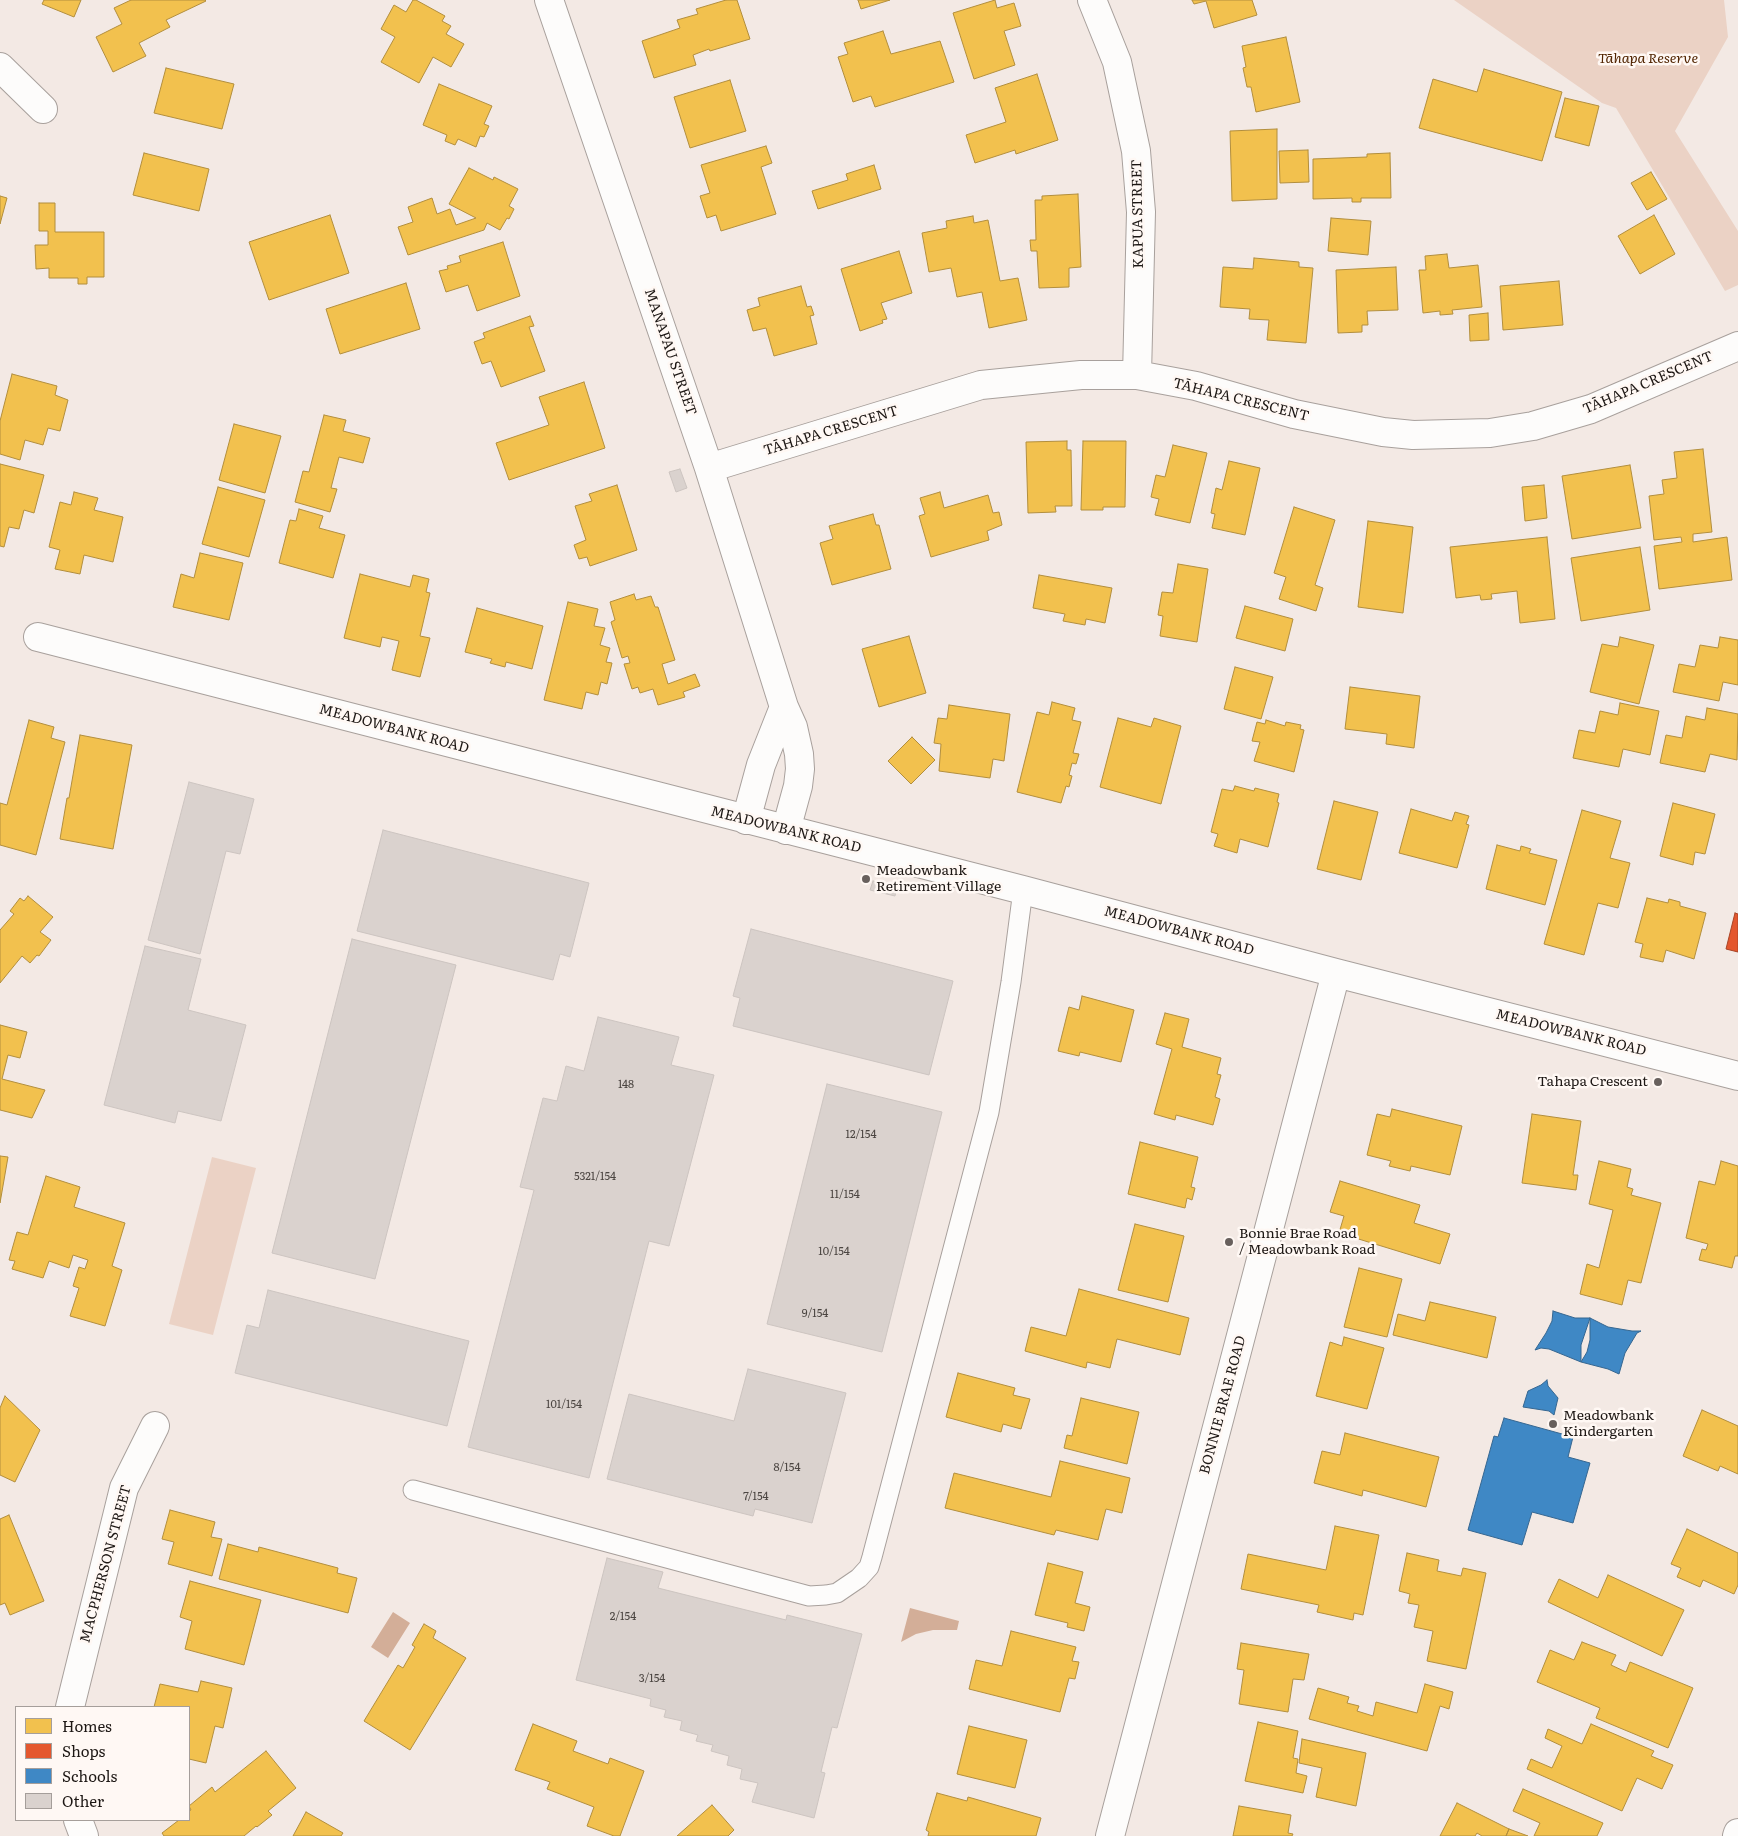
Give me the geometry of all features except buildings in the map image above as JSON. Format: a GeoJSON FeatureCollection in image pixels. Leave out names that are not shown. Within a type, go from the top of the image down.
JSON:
{"type":"FeatureCollection","features":[{"type":"Feature","properties":{"kind":"street","name":"MANAPAU STREET"},"geometry":{"type":"LineString","coordinates":[[549,0],[709,468],[784,707],[793,727],[800,769],[798,786],[786,830]]}},
{"type":"Feature","properties":{"kind":"street","name":"KAPUA STREET"},"geometry":{"type":"LineString","coordinates":[[1092,0],[1117,62],[1136,151],[1141,212],[1137,375]]}},
{"type":"Feature","properties":{"kind":"street"},"geometry":{"type":"LineString","coordinates":[[0,67],[43,109]]}},
{"type":"Feature","properties":{"kind":"street","name":"TĀHAPA CRESCENT"},"geometry":{"type":"LineString","coordinates":[[709,468],[981,385],[1081,375],[1137,375],[1196,386],[1294,414],[1338,424],[1413,435],[1490,433],[1532,426],[1591,409],[1738,346]]}},
{"type":"Feature","properties":{"kind":"street","name":"MEADOWBANK ROAD"},"geometry":{"type":"LineString","coordinates":[[38,637],[1738,1076]]}},
{"type":"Feature","properties":{"kind":"street"},"geometry":{"type":"LineString","coordinates":[[746,820],[761,765],[784,707]]}},
{"type":"Feature","properties":{"kind":"street","name":"BONNIE BRAE ROAD"},"geometry":{"type":"LineString","coordinates":[[1110,1836],[1336,973]]}},
{"type":"Feature","properties":{"kind":"street","name":"MACPHERSON STREET"},"geometry":{"type":"LineString","coordinates":[[70,1706],[124,1488],[155,1426]]}},
{"type":"Feature","properties":{"kind":"street"},"geometry":{"type":"LineString","coordinates":[[78,1821],[84,1836]]}},
{"type":"Feature","properties":{"kind":"lane"},"geometry":{"type":"LineString","coordinates":[[413,1490],[809,1596],[826,1596],[837,1593],[859,1578],[869,1567],[872,1557],[990,1112],[1011,982],[1023,890]]}},
{"type":"Feature","properties":{"kind":"green space","name":"Tāhapa Reserve"},"geometry":{"type":"Polygon","coordinates":[[[1454,0],[1724,0],[1728,37],[1675,131],[1738,231],[1738,285],[1725,291],[1616,108],[1602,103],[1454,0]]]}},
{"type":"Feature","properties":{"kind":"green space"},"geometry":{"type":"Polygon","coordinates":[[[212,1157],[256,1168],[213,1335],[169,1324],[212,1157]]]}},
{"type":"Feature","properties":{"kind":"shaded area"},"geometry":{"type":"Polygon","coordinates":[[[910,1608],[959,1621],[957,1630],[933,1630],[916,1634],[901,1642],[910,1608]]]}},
{"type":"Feature","properties":{"kind":"shaded area"},"geometry":{"type":"Polygon","coordinates":[[[393,1612],[410,1623],[388,1658],[371,1647],[393,1612]]]}},
{"type":"Feature","properties":{"kind":"place","name":"Meadowbank Retirement Village"},"geometry":{"type":"Point","coordinates":[866,879]}},
{"type":"Feature","properties":{"kind":"place","name":"Tahapa Crescent"},"geometry":{"type":"Point","coordinates":[1658,1082]}},
{"type":"Feature","properties":{"kind":"place","name":"Bonnie Brae Road / Meadowbank Road"},"geometry":{"type":"Point","coordinates":[1229,1242]}},
{"type":"Feature","properties":{"kind":"place","name":"Meadowbank Kindergarten"},"geometry":{"type":"Point","coordinates":[1553,1424]}}]}
